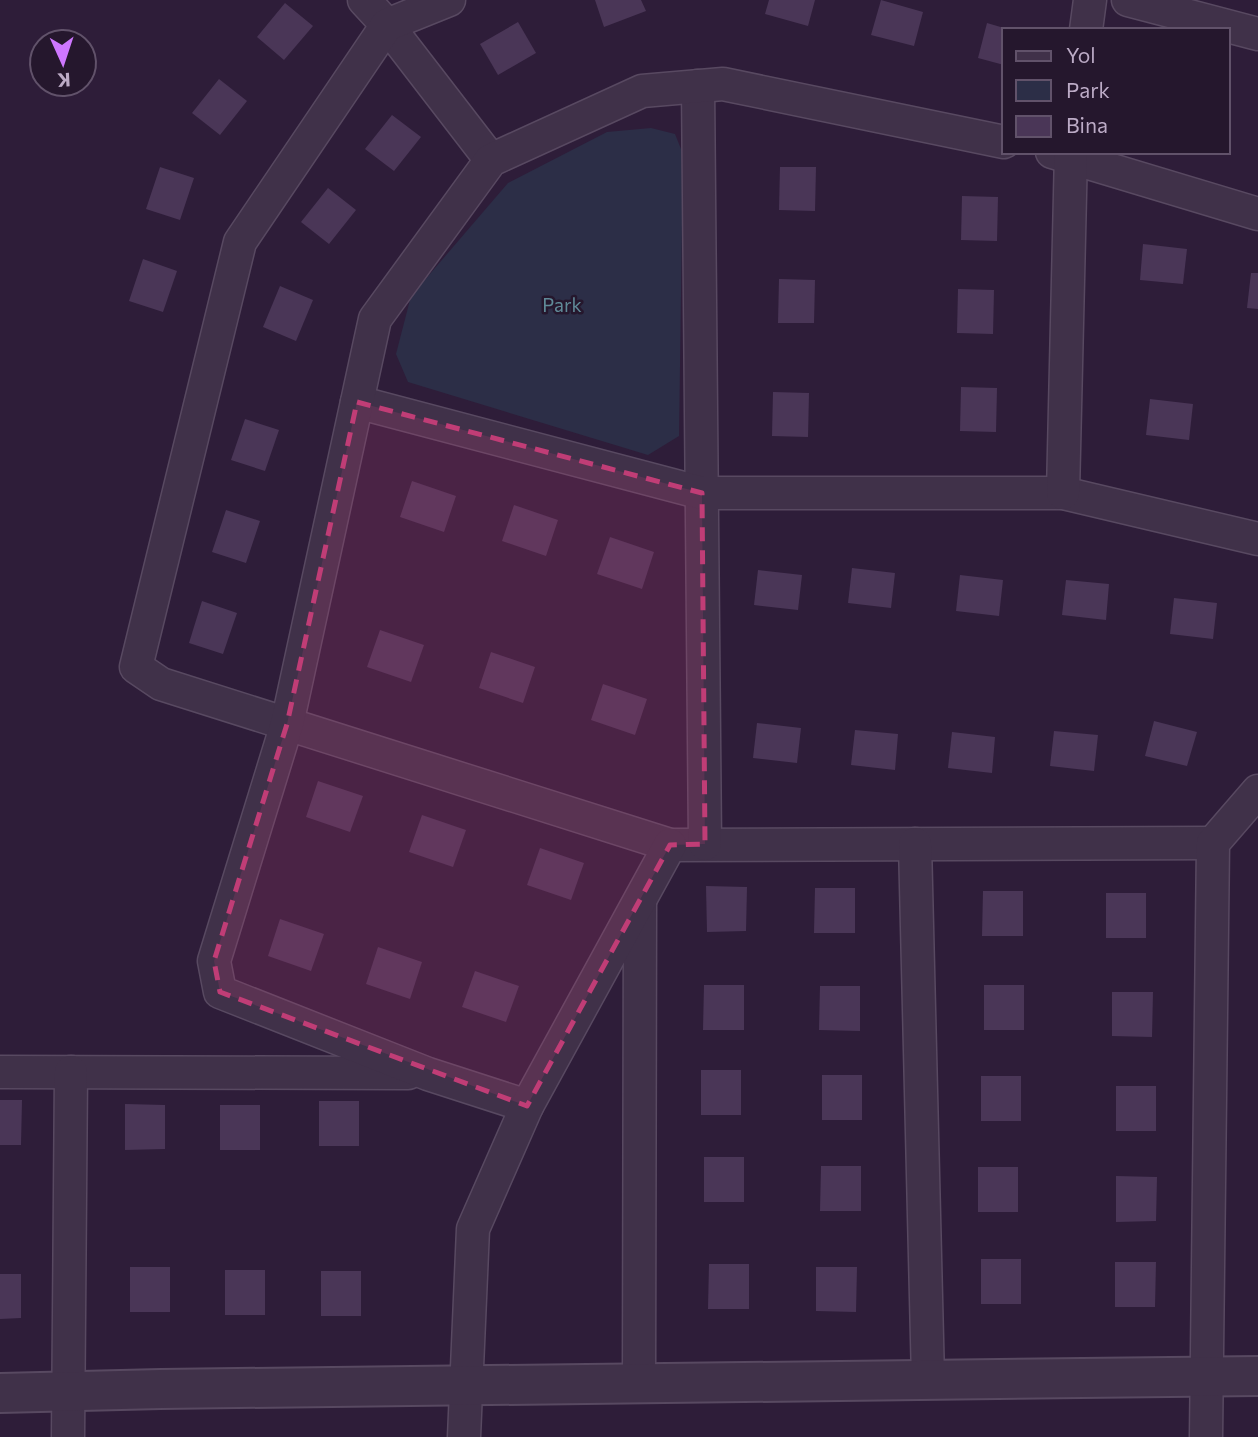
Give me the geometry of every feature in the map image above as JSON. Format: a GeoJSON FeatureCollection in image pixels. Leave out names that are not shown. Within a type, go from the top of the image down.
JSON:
{"type":"FeatureCollection","features":[{"type":"Feature","properties":{"kind":"street"},"geometry":{"type":"LineString","coordinates":[[364,0],[387,25],[491,160]]}},
{"type":"Feature","properties":{"kind":"street"},"geometry":{"type":"LineString","coordinates":[[449,0],[387,25],[240,242],[135,667],[161,684],[670,845],[1213,843]]}},
{"type":"Feature","properties":{"kind":"street"},"geometry":{"type":"LineString","coordinates":[[1086,28],[1090,0]]}},
{"type":"Feature","properties":{"kind":"street"},"geometry":{"type":"LineString","coordinates":[[1128,0],[1258,34]]}},
{"type":"Feature","properties":{"kind":"street"},"geometry":{"type":"LineString","coordinates":[[527,1106],[428,1074],[220,992],[214,961],[287,724],[375,319],[491,160],[642,90],[723,84],[1002,142]]}},
{"type":"Feature","properties":{"kind":"street"},"geometry":{"type":"LineString","coordinates":[[698,86],[705,844]]}},
{"type":"Feature","properties":{"kind":"street"},"geometry":{"type":"LineString","coordinates":[[1063,493],[1065,154],[1258,214]]}},
{"type":"Feature","properties":{"kind":"street"},"geometry":{"type":"LineString","coordinates":[[357,402],[702,493],[1063,493],[1258,539]]}},
{"type":"Feature","properties":{"kind":"street"},"geometry":{"type":"LineString","coordinates":[[1206,1437],[1213,843],[1258,790]]}},
{"type":"Feature","properties":{"kind":"street"},"geometry":{"type":"LineString","coordinates":[[915,844],[928,1380]]}},
{"type":"Feature","properties":{"kind":"street"},"geometry":{"type":"LineString","coordinates":[[464,1437],[472,1229],[527,1106],[670,845]]}},
{"type":"Feature","properties":{"kind":"street"},"geometry":{"type":"LineString","coordinates":[[639,1383],[640,900]]}},
{"type":"Feature","properties":{"kind":"street"},"geometry":{"type":"LineString","coordinates":[[0,1072],[428,1074]]}},
{"type":"Feature","properties":{"kind":"street"},"geometry":{"type":"LineString","coordinates":[[68,1437],[71,1072]]}},
{"type":"Feature","properties":{"kind":"street"},"geometry":{"type":"LineString","coordinates":[[0,1394],[465,1385],[1258,1376]]}},
{"type":"Feature","properties":{"kind":"highlighted area"},"geometry":{"type":"Polygon","coordinates":[[[357,402],[702,493],[705,844],[670,845],[527,1106],[220,992],[214,961],[287,724],[357,402]]]}},
{"type":"Feature","properties":{"kind":"green space","name":"Park"},"geometry":{"type":"Polygon","coordinates":[[[651,128],[675,134],[683,154],[679,436],[648,455],[408,382],[396,354],[411,296],[508,183],[607,132],[651,128]]]}},
{"type":"Feature","properties":{"kind":"building"},"geometry":{"type":"Polygon","coordinates":[[[595,0],[641,0],[646,11],[604,27],[595,0]]]}},
{"type":"Feature","properties":{"kind":"building"},"geometry":{"type":"Polygon","coordinates":[[[769,0],[815,0],[808,26],[765,14],[769,0]]]}},
{"type":"Feature","properties":{"kind":"building"},"geometry":{"type":"Polygon","coordinates":[[[881,0],[923,12],[914,46],[871,35],[881,0]]]}},
{"type":"Feature","properties":{"kind":"building"},"geometry":{"type":"Polygon","coordinates":[[[285,3],[313,26],[284,60],[257,37],[285,3]]]}},
{"type":"Feature","properties":{"kind":"building"},"geometry":{"type":"Polygon","coordinates":[[[518,22],[536,53],[498,75],[480,44],[518,22]]]}},
{"type":"Feature","properties":{"kind":"building"},"geometry":{"type":"Polygon","coordinates":[[[987,23],[1004,28],[1002,64],[978,58],[987,23]]]}},
{"type":"Feature","properties":{"kind":"building"},"geometry":{"type":"Polygon","coordinates":[[[219,79],[247,101],[220,135],[192,113],[219,79]]]}},
{"type":"Feature","properties":{"kind":"building"},"geometry":{"type":"Polygon","coordinates":[[[392,115],[421,137],[394,171],[365,149],[392,115]]]}},
{"type":"Feature","properties":{"kind":"building"},"geometry":{"type":"Polygon","coordinates":[[[160,167],[194,178],[180,220],[146,209],[160,167]]]}},
{"type":"Feature","properties":{"kind":"building"},"geometry":{"type":"Polygon","coordinates":[[[780,167],[816,167],[815,211],[779,210],[780,167]]]}},
{"type":"Feature","properties":{"kind":"building"},"geometry":{"type":"Polygon","coordinates":[[[328,188],[356,210],[329,244],[301,222],[328,188]]]}},
{"type":"Feature","properties":{"kind":"building"},"geometry":{"type":"Polygon","coordinates":[[[962,196],[998,197],[997,241],[961,240],[962,196]]]}},
{"type":"Feature","properties":{"kind":"building"},"geometry":{"type":"Polygon","coordinates":[[[1143,244],[1187,249],[1183,284],[1140,280],[1143,244]]]}},
{"type":"Feature","properties":{"kind":"building"},"geometry":{"type":"Polygon","coordinates":[[[143,259],[177,271],[163,312],[129,301],[143,259]]]}},
{"type":"Feature","properties":{"kind":"building"},"geometry":{"type":"Polygon","coordinates":[[[1251,273],[1258,273],[1258,309],[1247,308],[1251,273]]]}},
{"type":"Feature","properties":{"kind":"building"},"geometry":{"type":"Polygon","coordinates":[[[779,279],[815,280],[814,323],[778,323],[779,279]]]}},
{"type":"Feature","properties":{"kind":"building"},"geometry":{"type":"Polygon","coordinates":[[[280,286],[313,300],[296,341],[263,327],[280,286]]]}},
{"type":"Feature","properties":{"kind":"building"},"geometry":{"type":"Polygon","coordinates":[[[958,289],[994,290],[993,334],[957,333],[958,289]]]}},
{"type":"Feature","properties":{"kind":"building"},"geometry":{"type":"Polygon","coordinates":[[[961,387],[997,388],[996,432],[960,431],[961,387]]]}},
{"type":"Feature","properties":{"kind":"building"},"geometry":{"type":"Polygon","coordinates":[[[773,392],[809,393],[808,437],[772,436],[773,392]]]}},
{"type":"Feature","properties":{"kind":"building"},"geometry":{"type":"Polygon","coordinates":[[[1150,399],[1193,404],[1189,440],[1146,435],[1150,399]]]}},
{"type":"Feature","properties":{"kind":"building"},"geometry":{"type":"Polygon","coordinates":[[[245,419],[279,430],[265,471],[231,460],[245,419]]]}},
{"type":"Feature","properties":{"kind":"building"},"geometry":{"type":"Polygon","coordinates":[[[412,481],[456,496],[444,532],[400,517],[412,481]]]}},
{"type":"Feature","properties":{"kind":"building"},"geometry":{"type":"Polygon","coordinates":[[[514,505],[558,520],[546,556],[502,541],[514,505]]]}},
{"type":"Feature","properties":{"kind":"building"},"geometry":{"type":"Polygon","coordinates":[[[226,510],[260,521],[246,563],[212,552],[226,510]]]}},
{"type":"Feature","properties":{"kind":"building"},"geometry":{"type":"Polygon","coordinates":[[[610,537],[654,552],[642,589],[597,574],[610,537]]]}},
{"type":"Feature","properties":{"kind":"building"},"geometry":{"type":"Polygon","coordinates":[[[852,568],[895,573],[891,608],[848,603],[852,568]]]}},
{"type":"Feature","properties":{"kind":"building"},"geometry":{"type":"Polygon","coordinates":[[[758,570],[802,575],[798,610],[754,605],[758,570]]]}},
{"type":"Feature","properties":{"kind":"building"},"geometry":{"type":"Polygon","coordinates":[[[960,575],[1003,580],[999,616],[956,611],[960,575]]]}},
{"type":"Feature","properties":{"kind":"building"},"geometry":{"type":"Polygon","coordinates":[[[1066,580],[1109,584],[1106,620],[1062,615],[1066,580]]]}},
{"type":"Feature","properties":{"kind":"building"},"geometry":{"type":"Polygon","coordinates":[[[1174,598],[1217,603],[1213,639],[1170,634],[1174,598]]]}},
{"type":"Feature","properties":{"kind":"building"},"geometry":{"type":"Polygon","coordinates":[[[202,601],[237,613],[223,654],[189,643],[202,601]]]}},
{"type":"Feature","properties":{"kind":"building"},"geometry":{"type":"Polygon","coordinates":[[[380,630],[424,645],[411,682],[367,667],[380,630]]]}},
{"type":"Feature","properties":{"kind":"building"},"geometry":{"type":"Polygon","coordinates":[[[491,652],[535,667],[523,703],[479,688],[491,652]]]}},
{"type":"Feature","properties":{"kind":"building"},"geometry":{"type":"Polygon","coordinates":[[[603,684],[647,699],[635,735],[591,720],[603,684]]]}},
{"type":"Feature","properties":{"kind":"building"},"geometry":{"type":"Polygon","coordinates":[[[1154,721],[1197,732],[1187,766],[1145,756],[1154,721]]]}},
{"type":"Feature","properties":{"kind":"building"},"geometry":{"type":"Polygon","coordinates":[[[757,723],[801,728],[797,763],[753,758],[757,723]]]}},
{"type":"Feature","properties":{"kind":"building"},"geometry":{"type":"Polygon","coordinates":[[[855,730],[898,734],[895,770],[851,765],[855,730]]]}},
{"type":"Feature","properties":{"kind":"building"},"geometry":{"type":"Polygon","coordinates":[[[1054,731],[1098,735],[1094,771],[1050,766],[1054,731]]]}},
{"type":"Feature","properties":{"kind":"building"},"geometry":{"type":"Polygon","coordinates":[[[952,732],[995,737],[992,773],[948,768],[952,732]]]}},
{"type":"Feature","properties":{"kind":"building"},"geometry":{"type":"Polygon","coordinates":[[[318,781],[363,796],[350,832],[306,817],[318,781]]]}},
{"type":"Feature","properties":{"kind":"building"},"geometry":{"type":"Polygon","coordinates":[[[422,815],[466,830],[453,867],[409,852],[422,815]]]}},
{"type":"Feature","properties":{"kind":"building"},"geometry":{"type":"Polygon","coordinates":[[[540,848],[584,863],[571,900],[527,885],[540,848]]]}},
{"type":"Feature","properties":{"kind":"building"},"geometry":{"type":"Polygon","coordinates":[[[706,886],[747,887],[746,931],[707,932],[706,886]]]}},
{"type":"Feature","properties":{"kind":"building"},"geometry":{"type":"Polygon","coordinates":[[[815,888],[855,888],[855,933],[814,933],[815,888]]]}},
{"type":"Feature","properties":{"kind":"building"},"geometry":{"type":"Polygon","coordinates":[[[983,891],[1023,891],[1023,936],[982,936],[983,891]]]}},
{"type":"Feature","properties":{"kind":"building"},"geometry":{"type":"Polygon","coordinates":[[[1106,893],[1146,893],[1146,938],[1106,938],[1106,893]]]}},
{"type":"Feature","properties":{"kind":"building"},"geometry":{"type":"Polygon","coordinates":[[[280,919],[324,934],[311,971],[268,956],[280,919]]]}},
{"type":"Feature","properties":{"kind":"building"},"geometry":{"type":"Polygon","coordinates":[[[378,947],[422,962],[410,999],[366,984],[378,947]]]}},
{"type":"Feature","properties":{"kind":"building"},"geometry":{"type":"Polygon","coordinates":[[[475,971],[519,986],[506,1022],[462,1007],[475,971]]]}},
{"type":"Feature","properties":{"kind":"building"},"geometry":{"type":"Polygon","coordinates":[[[704,985],[744,985],[744,1030],[703,1030],[704,985]]]}},
{"type":"Feature","properties":{"kind":"building"},"geometry":{"type":"Polygon","coordinates":[[[984,985],[1024,985],[1024,1030],[984,1030],[984,985]]]}},
{"type":"Feature","properties":{"kind":"building"},"geometry":{"type":"Polygon","coordinates":[[[820,986],[860,986],[860,1031],[819,1030],[820,986]]]}},
{"type":"Feature","properties":{"kind":"building"},"geometry":{"type":"Polygon","coordinates":[[[1112,992],[1153,992],[1152,1037],[1112,1036],[1112,992]]]}},
{"type":"Feature","properties":{"kind":"building"},"geometry":{"type":"Polygon","coordinates":[[[701,1070],[741,1070],[741,1115],[701,1115],[701,1070]]]}},
{"type":"Feature","properties":{"kind":"building"},"geometry":{"type":"Polygon","coordinates":[[[822,1075],[862,1075],[862,1120],[822,1120],[822,1075]]]}},
{"type":"Feature","properties":{"kind":"building"},"geometry":{"type":"Polygon","coordinates":[[[981,1076],[1021,1076],[1021,1121],[981,1121],[981,1076]]]}},
{"type":"Feature","properties":{"kind":"building"},"geometry":{"type":"Polygon","coordinates":[[[1116,1086],[1156,1086],[1156,1131],[1116,1131],[1116,1086]]]}},
{"type":"Feature","properties":{"kind":"building"},"geometry":{"type":"Polygon","coordinates":[[[0,1100],[22,1100],[21,1145],[0,1145],[0,1100]]]}},
{"type":"Feature","properties":{"kind":"building"},"geometry":{"type":"Polygon","coordinates":[[[319,1101],[359,1101],[359,1146],[319,1146],[319,1101]]]}},
{"type":"Feature","properties":{"kind":"building"},"geometry":{"type":"Polygon","coordinates":[[[125,1104],[165,1105],[165,1149],[125,1150],[125,1104]]]}},
{"type":"Feature","properties":{"kind":"building"},"geometry":{"type":"Polygon","coordinates":[[[220,1105],[260,1105],[260,1150],[220,1150],[220,1105]]]}},
{"type":"Feature","properties":{"kind":"building"},"geometry":{"type":"Polygon","coordinates":[[[704,1157],[744,1157],[744,1202],[704,1202],[704,1157]]]}},
{"type":"Feature","properties":{"kind":"building"},"geometry":{"type":"Polygon","coordinates":[[[821,1166],[861,1166],[861,1211],[820,1211],[821,1166]]]}},
{"type":"Feature","properties":{"kind":"building"},"geometry":{"type":"Polygon","coordinates":[[[978,1167],[1018,1167],[1018,1212],[978,1212],[978,1167]]]}},
{"type":"Feature","properties":{"kind":"building"},"geometry":{"type":"Polygon","coordinates":[[[1116,1176],[1157,1177],[1156,1221],[1116,1222],[1116,1176]]]}},
{"type":"Feature","properties":{"kind":"building"},"geometry":{"type":"Polygon","coordinates":[[[981,1259],[1021,1259],[1021,1304],[981,1304],[981,1259]]]}},
{"type":"Feature","properties":{"kind":"building"},"geometry":{"type":"Polygon","coordinates":[[[1115,1262],[1156,1262],[1155,1307],[1115,1307],[1115,1262]]]}},
{"type":"Feature","properties":{"kind":"building"},"geometry":{"type":"Polygon","coordinates":[[[709,1264],[749,1264],[749,1309],[708,1309],[709,1264]]]}},
{"type":"Feature","properties":{"kind":"building"},"geometry":{"type":"Polygon","coordinates":[[[130,1267],[170,1267],[170,1312],[130,1312],[130,1267]]]}},
{"type":"Feature","properties":{"kind":"building"},"geometry":{"type":"Polygon","coordinates":[[[816,1267],[857,1267],[856,1312],[816,1311],[816,1267]]]}},
{"type":"Feature","properties":{"kind":"building"},"geometry":{"type":"Polygon","coordinates":[[[225,1270],[265,1270],[265,1315],[225,1315],[225,1270]]]}},
{"type":"Feature","properties":{"kind":"building"},"geometry":{"type":"Polygon","coordinates":[[[321,1271],[361,1271],[361,1316],[321,1316],[321,1271]]]}},
{"type":"Feature","properties":{"kind":"building"},"geometry":{"type":"Polygon","coordinates":[[[0,1274],[21,1274],[21,1318],[0,1319],[0,1274]]]}}]}
